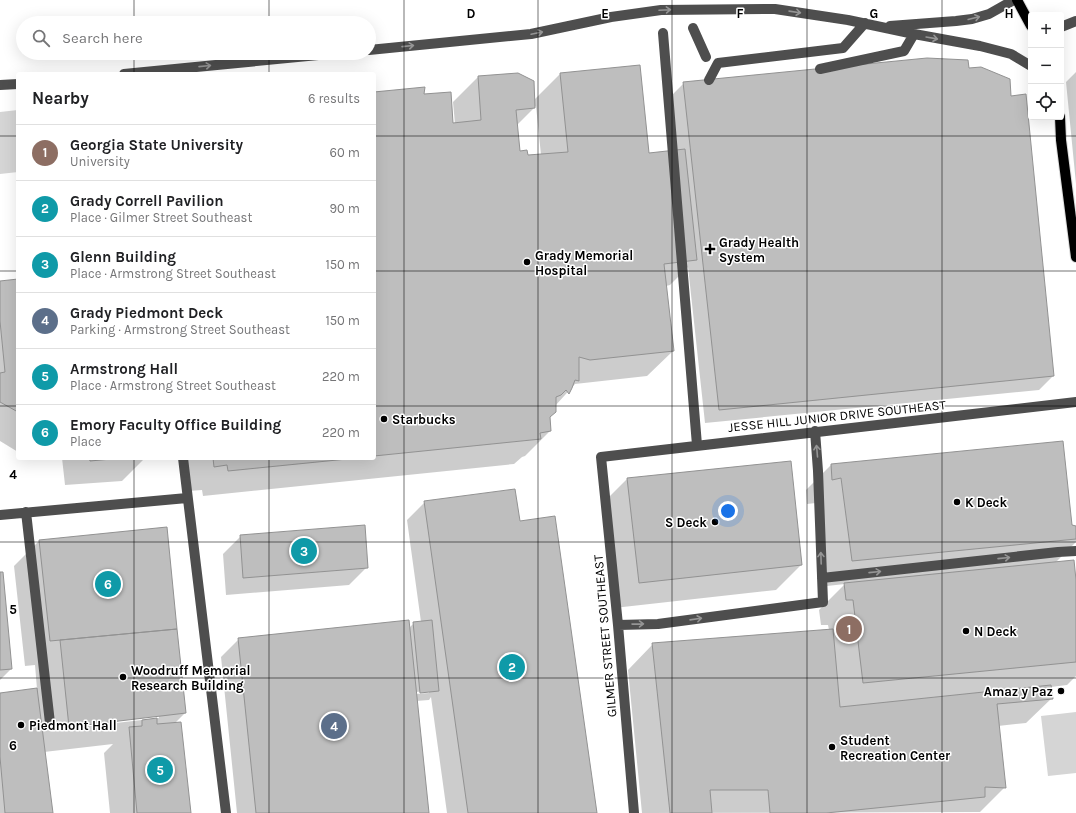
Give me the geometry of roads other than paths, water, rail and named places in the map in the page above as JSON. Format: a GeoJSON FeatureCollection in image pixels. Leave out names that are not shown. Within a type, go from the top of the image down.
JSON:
{"type":"FeatureCollection","features":[{"type":"Feature","properties":{"kind":"main road"},"geometry":{"type":"LineString","coordinates":[[1015,0],[1028,21]]}},
{"type":"Feature","properties":{"kind":"main road"},"geometry":{"type":"LineString","coordinates":[[1060,120],[1061,140],[1076,257]]}},
{"type":"Feature","properties":{"kind":"street"},"geometry":{"type":"LineString","coordinates":[[880,27],[956,21],[972,18],[988,14],[1015,0]]}},
{"type":"Feature","properties":{"kind":"street"},"geometry":{"type":"LineString","coordinates":[[376,49],[531,34],[611,18],[661,10],[775,9],[848,20],[980,46],[1011,54],[1028,64]]}},
{"type":"Feature","properties":{"kind":"street"},"geometry":{"type":"LineString","coordinates":[[1064,26],[1076,21]]}},
{"type":"Feature","properties":{"kind":"street"},"geometry":{"type":"LineString","coordinates":[[709,80],[718,63],[843,48],[865,24]]}},
{"type":"Feature","properties":{"kind":"street"},"geometry":{"type":"LineString","coordinates":[[693,28],[706,57]]}},
{"type":"Feature","properties":{"kind":"street"},"geometry":{"type":"LineString","coordinates":[[663,33],[697,445]]}},
{"type":"Feature","properties":{"kind":"street"},"geometry":{"type":"LineString","coordinates":[[820,69],[904,51],[914,34]]}},
{"type":"Feature","properties":{"kind":"street"},"geometry":{"type":"LineString","coordinates":[[145,72],[268,60]]}},
{"type":"Feature","properties":{"kind":"street"},"geometry":{"type":"LineString","coordinates":[[0,85],[16,84]]}},
{"type":"Feature","properties":{"kind":"street","name":"JESSE HILL JUNIOR DRIVE SOUTHEAST"},"geometry":{"type":"LineString","coordinates":[[601,457],[1076,402]]}},
{"type":"Feature","properties":{"kind":"street"},"geometry":{"type":"LineString","coordinates":[[618,625],[658,624],[823,602],[815,432]]}},
{"type":"Feature","properties":{"kind":"street","name":"GILMER STREET SOUTHEAST"},"geometry":{"type":"LineString","coordinates":[[601,457],[618,625],[634,813]]}},
{"type":"Feature","properties":{"kind":"street"},"geometry":{"type":"LineString","coordinates":[[183,460],[226,813]]}},
{"type":"Feature","properties":{"kind":"street"},"geometry":{"type":"LineString","coordinates":[[0,515],[188,498]]}},
{"type":"Feature","properties":{"kind":"street"},"geometry":{"type":"LineString","coordinates":[[26,512],[50,723]]}},
{"type":"Feature","properties":{"kind":"street"},"geometry":{"type":"LineString","coordinates":[[822,578],[1076,551]]}},
{"type":"Feature","properties":{"kind":"place","name":"Grady Health System"},"geometry":{"type":"Point","coordinates":[710,249]}},
{"type":"Feature","properties":{"kind":"place","name":"Grady Memorial Hospital"},"geometry":{"type":"Point","coordinates":[527,262]}},
{"type":"Feature","properties":{"kind":"place","name":"Starbucks"},"geometry":{"type":"Point","coordinates":[384,419]}},
{"type":"Feature","properties":{"kind":"place","name":"K Deck"},"geometry":{"type":"Point","coordinates":[957,502]}},
{"type":"Feature","properties":{"kind":"place","name":"S Deck"},"geometry":{"type":"Point","coordinates":[715,522]}},
{"type":"Feature","properties":{"kind":"place","name":"Glenn Building"},"geometry":{"type":"Point","coordinates":[304,551]}},
{"type":"Feature","properties":{"kind":"place","name":"Emory Faculty Office Building"},"geometry":{"type":"Point","coordinates":[108,584]}},
{"type":"Feature","properties":{"kind":"place","name":"Georgia State University"},"geometry":{"type":"Point","coordinates":[849,629]}},
{"type":"Feature","properties":{"kind":"place","name":"N Deck"},"geometry":{"type":"Point","coordinates":[966,631]}},
{"type":"Feature","properties":{"kind":"place","name":"Grady Correll Pavilion"},"geometry":{"type":"Point","coordinates":[512,667]}},
{"type":"Feature","properties":{"kind":"place","name":"Woodruff Memorial Research Building"},"geometry":{"type":"Point","coordinates":[123,677]}},
{"type":"Feature","properties":{"kind":"place","name":"Amaz y Paz"},"geometry":{"type":"Point","coordinates":[1061,691]}},
{"type":"Feature","properties":{"kind":"place","name":"Piedmont Hall"},"geometry":{"type":"Point","coordinates":[21,725]}},
{"type":"Feature","properties":{"kind":"place","name":"Grady Piedmont Deck"},"geometry":{"type":"Point","coordinates":[334,726]}},
{"type":"Feature","properties":{"kind":"place","name":"Student Recreation Center"},"geometry":{"type":"Point","coordinates":[832,747]}},
{"type":"Feature","properties":{"kind":"place","name":"Armstrong Hall"},"geometry":{"type":"Point","coordinates":[160,770]}}]}
